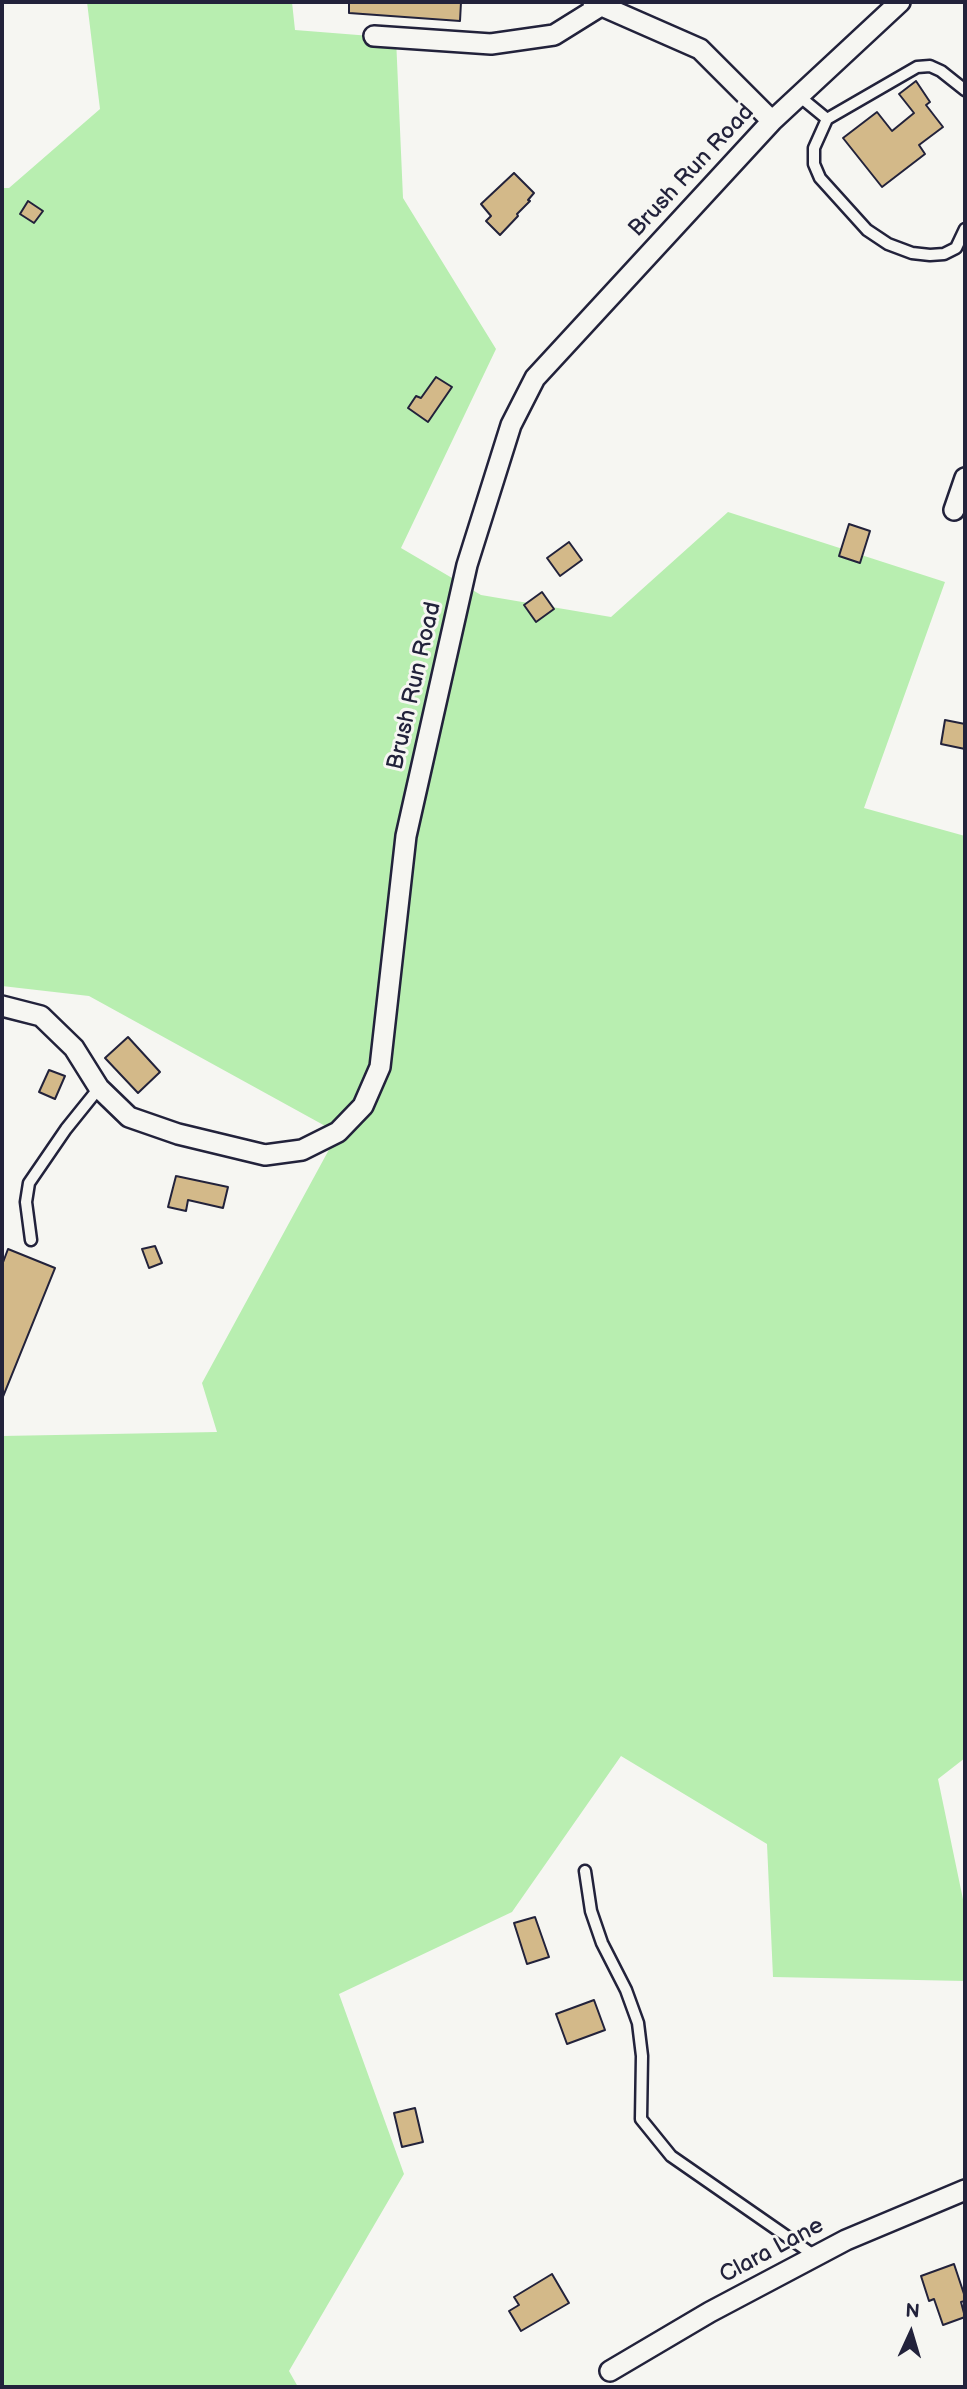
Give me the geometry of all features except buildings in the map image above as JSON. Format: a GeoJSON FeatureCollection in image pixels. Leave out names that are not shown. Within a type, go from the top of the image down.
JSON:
{"type":"FeatureCollection","features":[{"type":"Feature","properties":{"kind":"street","name":"Brush Run Road"},"geometry":{"type":"LineString","coordinates":[[2,1006],[41,1016],[74,1048],[99,1088],[129,1117],[178,1134],[265,1155],[302,1150],[338,1132],[363,1106],[380,1068],[406,836],[467,565],[511,425],[535,378],[772,121],[900,2]]}},
{"type":"Feature","properties":{"kind":"street"},"geometry":{"type":"LineString","coordinates":[[374,36],[491,44],[554,35],[600,3],[700,49],[772,121]]}},
{"type":"Feature","properties":{"kind":"street"},"geometry":{"type":"LineString","coordinates":[[954,510],[965,478]]}},
{"type":"Feature","properties":{"kind":"street","name":"Clara Lane"},"geometry":{"type":"LineString","coordinates":[[610,2371],[710,2312],[846,2240],[965,2190]]}},
{"type":"Feature","properties":{"kind":"lane"},"geometry":{"type":"LineString","coordinates":[[965,90],[930,65],[917,67],[827,119],[814,149],[814,164],[820,178],[867,230],[888,244],[912,253],[944,254],[956,248],[965,229]]}},
{"type":"Feature","properties":{"kind":"lane"},"geometry":{"type":"LineString","coordinates":[[799,96],[827,119]]}},
{"type":"Feature","properties":{"kind":"lane"},"geometry":{"type":"LineString","coordinates":[[31,1240],[26,1202],[29,1184],[66,1129],[99,1088]]}},
{"type":"Feature","properties":{"kind":"lane"},"geometry":{"type":"LineString","coordinates":[[584,1871],[591,1911],[601,1943],[626,1990],[638,2023],[642,2056],[641,2119],[671,2156],[816,2256]]}},
{"type":"Feature","properties":{"kind":"green space"},"geometry":{"type":"Polygon","coordinates":[[[87,2],[292,2],[295,30],[396,38],[403,198],[496,349],[401,548],[481,595],[611,617],[728,512],[945,582],[864,808],[965,836],[965,1758],[938,1779],[965,1909],[965,1981],[773,1977],[767,1844],[621,1756],[512,1912],[339,1994],[404,2174],[289,2371],[298,2387],[2,2387],[2,1436],[217,1432],[202,1383],[338,1133],[89,996],[2,986],[2,188],[9,188],[100,109],[87,2]]]}}]}
